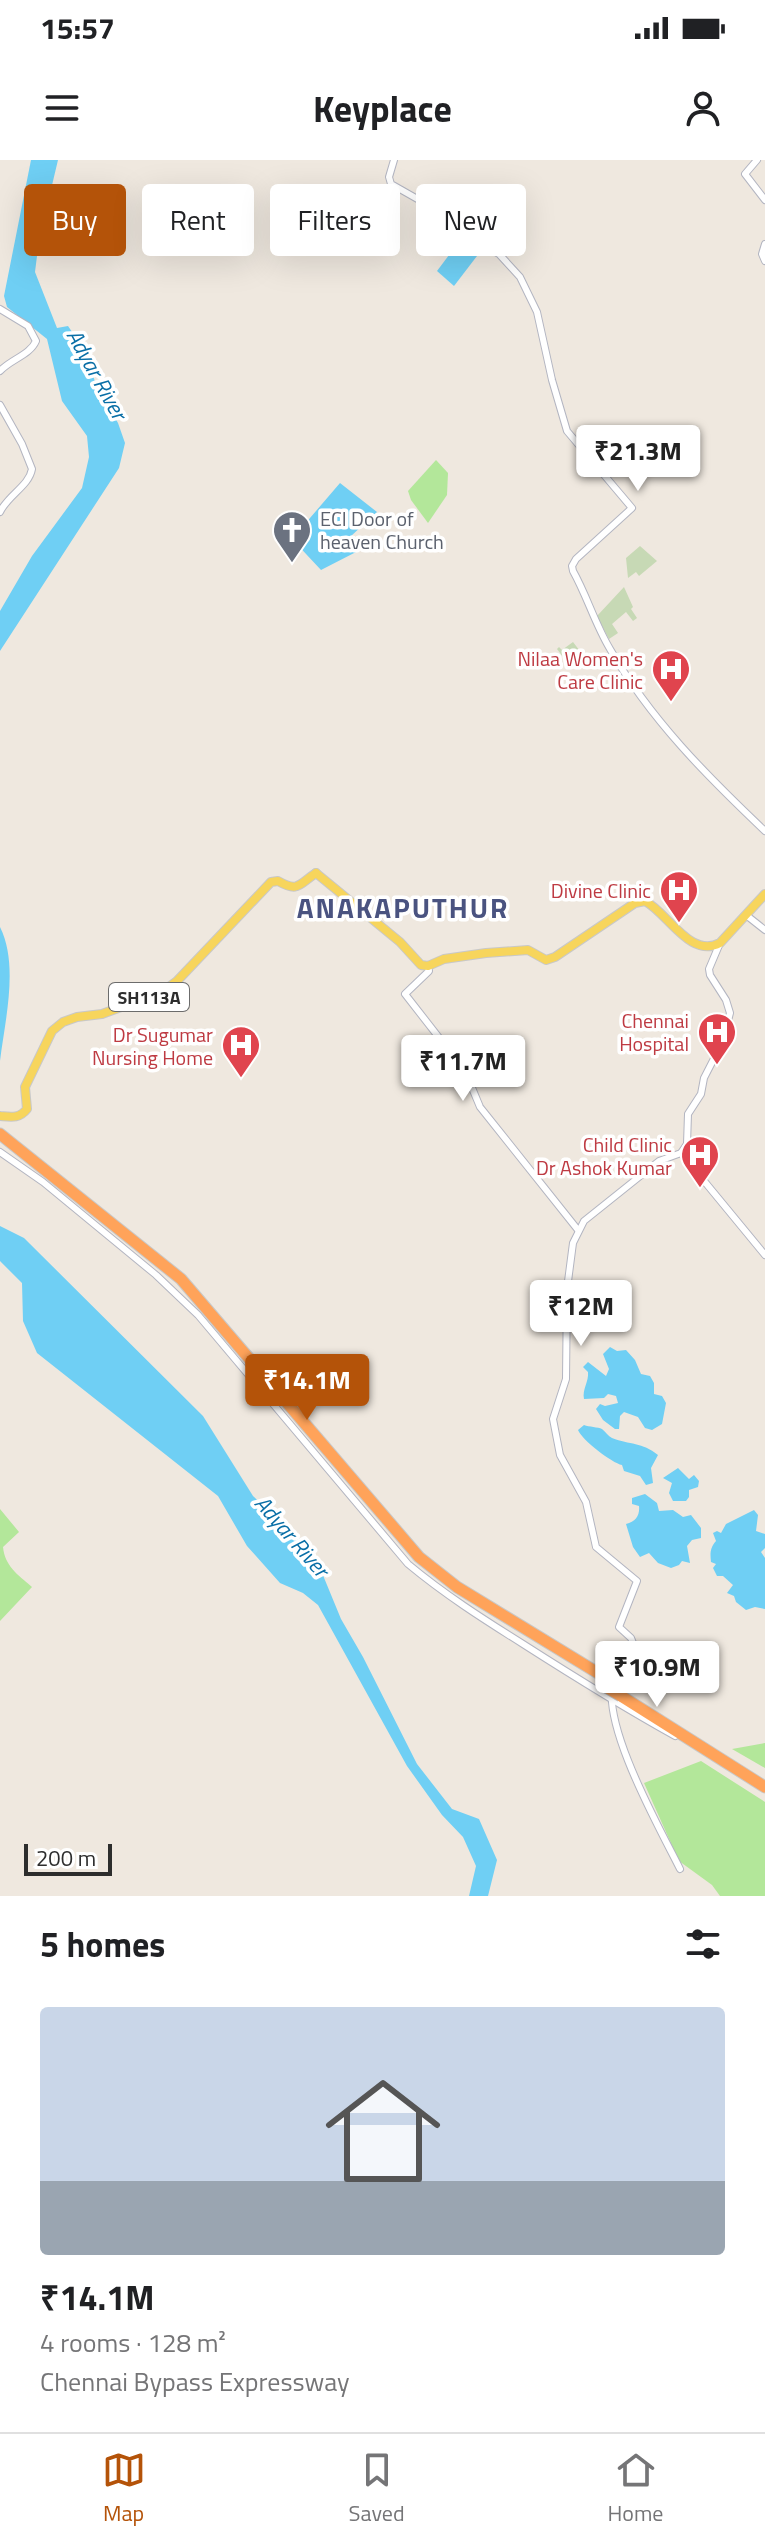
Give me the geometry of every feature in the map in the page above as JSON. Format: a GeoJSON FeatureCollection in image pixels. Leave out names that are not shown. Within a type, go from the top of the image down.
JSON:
{"type":"FeatureCollection","features":[{"type":"Feature","properties":{"kind":"highway"},"geometry":{"type":"LineString","coordinates":[[0,1134],[181,1279],[398,1536],[440,1580]]}},
{"type":"Feature","properties":{"kind":"highway"},"geometry":{"type":"LineString","coordinates":[[0,1143],[175,1284],[415,1563],[608,1684],[618,1695],[714,1753],[765,1789]]}},
{"type":"Feature","properties":{"kind":"highway"},"geometry":{"type":"LineString","coordinates":[[714,1753],[765,1778]]}},
{"type":"Feature","properties":{"kind":"main road","name":"SH113A"},"geometry":{"type":"LineString","coordinates":[[0,1116],[22,1115],[27,1109],[25,1087],[48,1036],[63,1022],[102,1014],[162,992],[177,981],[271,882],[278,881],[290,888],[299,887],[316,873],[400,942],[421,965],[428,966]]}},
{"type":"Feature","properties":{"kind":"main road"},"geometry":{"type":"LineString","coordinates":[[706,947],[720,943],[765,894]]}},
{"type":"Feature","properties":{"kind":"main road"},"geometry":{"type":"LineString","coordinates":[[428,966],[444,959],[528,950],[546,960],[635,903],[645,901],[714,956]]}},
{"type":"Feature","properties":{"kind":"street"},"geometry":{"type":"LineString","coordinates":[[394,160],[389,177],[391,184],[435,209],[469,238],[499,254],[520,277],[537,312],[567,431],[632,508],[576,559],[573,571],[606,644],[641,697],[684,751],[765,831]]}},
{"type":"Feature","properties":{"kind":"street"},"geometry":{"type":"LineString","coordinates":[[757,160],[745,174],[765,200]]}},
{"type":"Feature","properties":{"kind":"street"},"geometry":{"type":"LineString","coordinates":[[765,244],[762,254],[765,261]]}},
{"type":"Feature","properties":{"kind":"street"},"geometry":{"type":"LineString","coordinates":[[0,309],[28,326],[36,341],[31,350],[11,360],[0,371]]}},
{"type":"Feature","properties":{"kind":"street"},"geometry":{"type":"LineString","coordinates":[[0,405],[32,469],[28,481],[7,499],[0,512]]}},
{"type":"Feature","properties":{"kind":"street"},"geometry":{"type":"LineString","coordinates":[[746,915],[765,930]]}},
{"type":"Feature","properties":{"kind":"street"},"geometry":{"type":"LineString","coordinates":[[680,1869],[635,1780],[614,1680],[618,1673],[630,1666],[637,1653],[631,1638],[619,1627],[637,1581],[596,1547],[586,1502],[560,1455],[553,1419],[566,1379],[567,1289],[573,1243],[578,1230],[592,1212],[659,1161],[681,1153],[687,1144],[688,1114],[701,1094],[704,1078],[722,1043],[730,1013],[709,969],[720,943]]}},
{"type":"Feature","properties":{"kind":"street"},"geometry":{"type":"LineString","coordinates":[[428,966],[429,971],[405,994],[465,1071],[480,1107],[578,1230]]}},
{"type":"Feature","properties":{"kind":"street"},"geometry":{"type":"LineString","coordinates":[[0,1152],[43,1182],[156,1275],[198,1315],[408,1564],[440,1591],[694,1741]]}},
{"type":"Feature","properties":{"kind":"street"},"geometry":{"type":"LineString","coordinates":[[681,1153],[765,1252]]}},
{"type":"Feature","properties":{"kind":"green space"},"geometry":{"type":"Polygon","coordinates":[[[436,460],[448,473],[447,495],[428,523],[408,491],[436,460]]]}},
{"type":"Feature","properties":{"kind":"green space"},"geometry":{"type":"Polygon","coordinates":[[[640,546],[657,561],[639,576],[636,572],[628,578],[626,558],[640,546]]]}},
{"type":"Feature","properties":{"kind":"green space"},"geometry":{"type":"Polygon","coordinates":[[[624,587],[637,618],[633,621],[626,612],[612,624],[618,633],[609,639],[597,616],[624,587]]]}},
{"type":"Feature","properties":{"kind":"green space"},"geometry":{"type":"Polygon","coordinates":[[[573,642],[583,655],[569,665],[557,649],[562,650],[573,642]]]}},
{"type":"Feature","properties":{"kind":"green space"},"geometry":{"type":"Polygon","coordinates":[[[0,1509],[19,1532],[3,1547],[6,1559],[32,1587],[0,1621],[0,1509]]]}},
{"type":"Feature","properties":{"kind":"green space"},"geometry":{"type":"Polygon","coordinates":[[[765,1743],[765,1768],[732,1749],[765,1743]]]}},
{"type":"Feature","properties":{"kind":"green space"},"geometry":{"type":"Polygon","coordinates":[[[701,1761],[765,1802],[765,1896],[720,1896],[712,1885],[679,1861],[644,1783],[701,1761]]]}},
{"type":"Feature","properties":{"kind":"water"},"geometry":{"type":"Polygon","coordinates":[[[31,160],[58,160],[52,184],[26,184],[31,160]]]}},
{"type":"Feature","properties":{"kind":"water"},"geometry":{"type":"Polygon","coordinates":[[[24,195],[24,256],[37,256],[35,272],[57,328],[68,326],[87,354],[95,382],[118,423],[125,443],[119,468],[0,651],[0,611],[32,556],[82,488],[89,457],[87,436],[62,401],[47,339],[7,307],[4,296],[24,195]]]}},
{"type":"Feature","properties":{"kind":"water"},"geometry":{"type":"Polygon","coordinates":[[[448,256],[477,256],[454,286],[437,271],[448,256]]]}},
{"type":"Feature","properties":{"kind":"water"},"geometry":{"type":"Polygon","coordinates":[[[340,483],[377,512],[350,537],[358,551],[321,570],[292,539],[340,483]]]}},
{"type":"Feature","properties":{"kind":"water"},"geometry":{"type":"Polygon","coordinates":[[[0,927],[6,942],[10,975],[0,1061],[0,927]]]}},
{"type":"Feature","properties":{"kind":"water","name":"Adyar River"},"geometry":{"type":"Polygon","coordinates":[[[0,1226],[24,1238],[203,1416],[253,1496],[313,1551],[341,1619],[417,1764],[452,1809],[479,1819],[497,1860],[488,1896],[469,1896],[476,1866],[463,1837],[442,1815],[407,1766],[318,1605],[303,1593],[280,1583],[247,1546],[218,1496],[37,1353],[23,1321],[22,1283],[0,1261],[0,1226]]]}},
{"type":"Feature","properties":{"kind":"water"},"geometry":{"type":"Polygon","coordinates":[[[610,1347],[617,1351],[626,1350],[641,1374],[650,1376],[654,1394],[662,1396],[666,1403],[662,1424],[652,1430],[645,1428],[638,1417],[624,1412],[620,1416],[619,1429],[603,1420],[596,1409],[600,1404],[618,1403],[616,1396],[608,1394],[604,1398],[584,1399],[588,1372],[583,1367],[588,1362],[606,1376],[609,1369],[603,1354],[610,1347]]]}},
{"type":"Feature","properties":{"kind":"water"},"geometry":{"type":"Polygon","coordinates":[[[584,1425],[602,1429],[612,1438],[641,1446],[658,1455],[651,1468],[653,1483],[646,1485],[640,1476],[624,1471],[622,1465],[591,1445],[578,1430],[584,1425]]]}},
{"type":"Feature","properties":{"kind":"water"},"geometry":{"type":"Polygon","coordinates":[[[678,1468],[689,1479],[694,1475],[699,1481],[698,1487],[689,1490],[686,1501],[673,1501],[669,1493],[672,1483],[663,1478],[678,1468]]]}},
{"type":"Feature","properties":{"kind":"water"},"geometry":{"type":"Polygon","coordinates":[[[645,1494],[657,1503],[659,1511],[673,1510],[683,1517],[691,1515],[701,1528],[701,1538],[692,1540],[687,1546],[690,1563],[682,1561],[671,1568],[658,1563],[649,1553],[640,1557],[633,1547],[626,1524],[635,1520],[639,1512],[639,1506],[632,1504],[632,1498],[645,1494]]]}},
{"type":"Feature","properties":{"kind":"water"},"geometry":{"type":"Polygon","coordinates":[[[754,1510],[758,1515],[756,1531],[765,1534],[765,1548],[761,1552],[765,1558],[765,1609],[755,1607],[746,1610],[734,1596],[727,1593],[733,1585],[723,1576],[717,1576],[711,1553],[716,1541],[713,1533],[721,1533],[726,1524],[754,1510]]]}},
{"type":"Feature","properties":{"kind":"place","name":"ECI Door of heaven Church"},"geometry":{"type":"Point","coordinates":[292,564]}},
{"type":"Feature","properties":{"kind":"place","name":"Nilaa Women's Care Clinic"},"geometry":{"type":"Point","coordinates":[671,703]}},
{"type":"Feature","properties":{"kind":"place","name":"Divine Clinic"},"geometry":{"type":"Point","coordinates":[679,924]}},
{"type":"Feature","properties":{"kind":"place","name":"Chennai Hospital"},"geometry":{"type":"Point","coordinates":[717,1066]}},
{"type":"Feature","properties":{"kind":"place","name":"Dr Sugumar Nursing Home"},"geometry":{"type":"Point","coordinates":[241,1079]}},
{"type":"Feature","properties":{"kind":"place","name":"Child Clinic Dr Ashok Kumar"},"geometry":{"type":"Point","coordinates":[700,1189]}},
{"type":"Feature","properties":{"kind":"district","name":"ANAKAPUTHUR"},"geometry":{"type":"Point","coordinates":[403,907]}}]}
